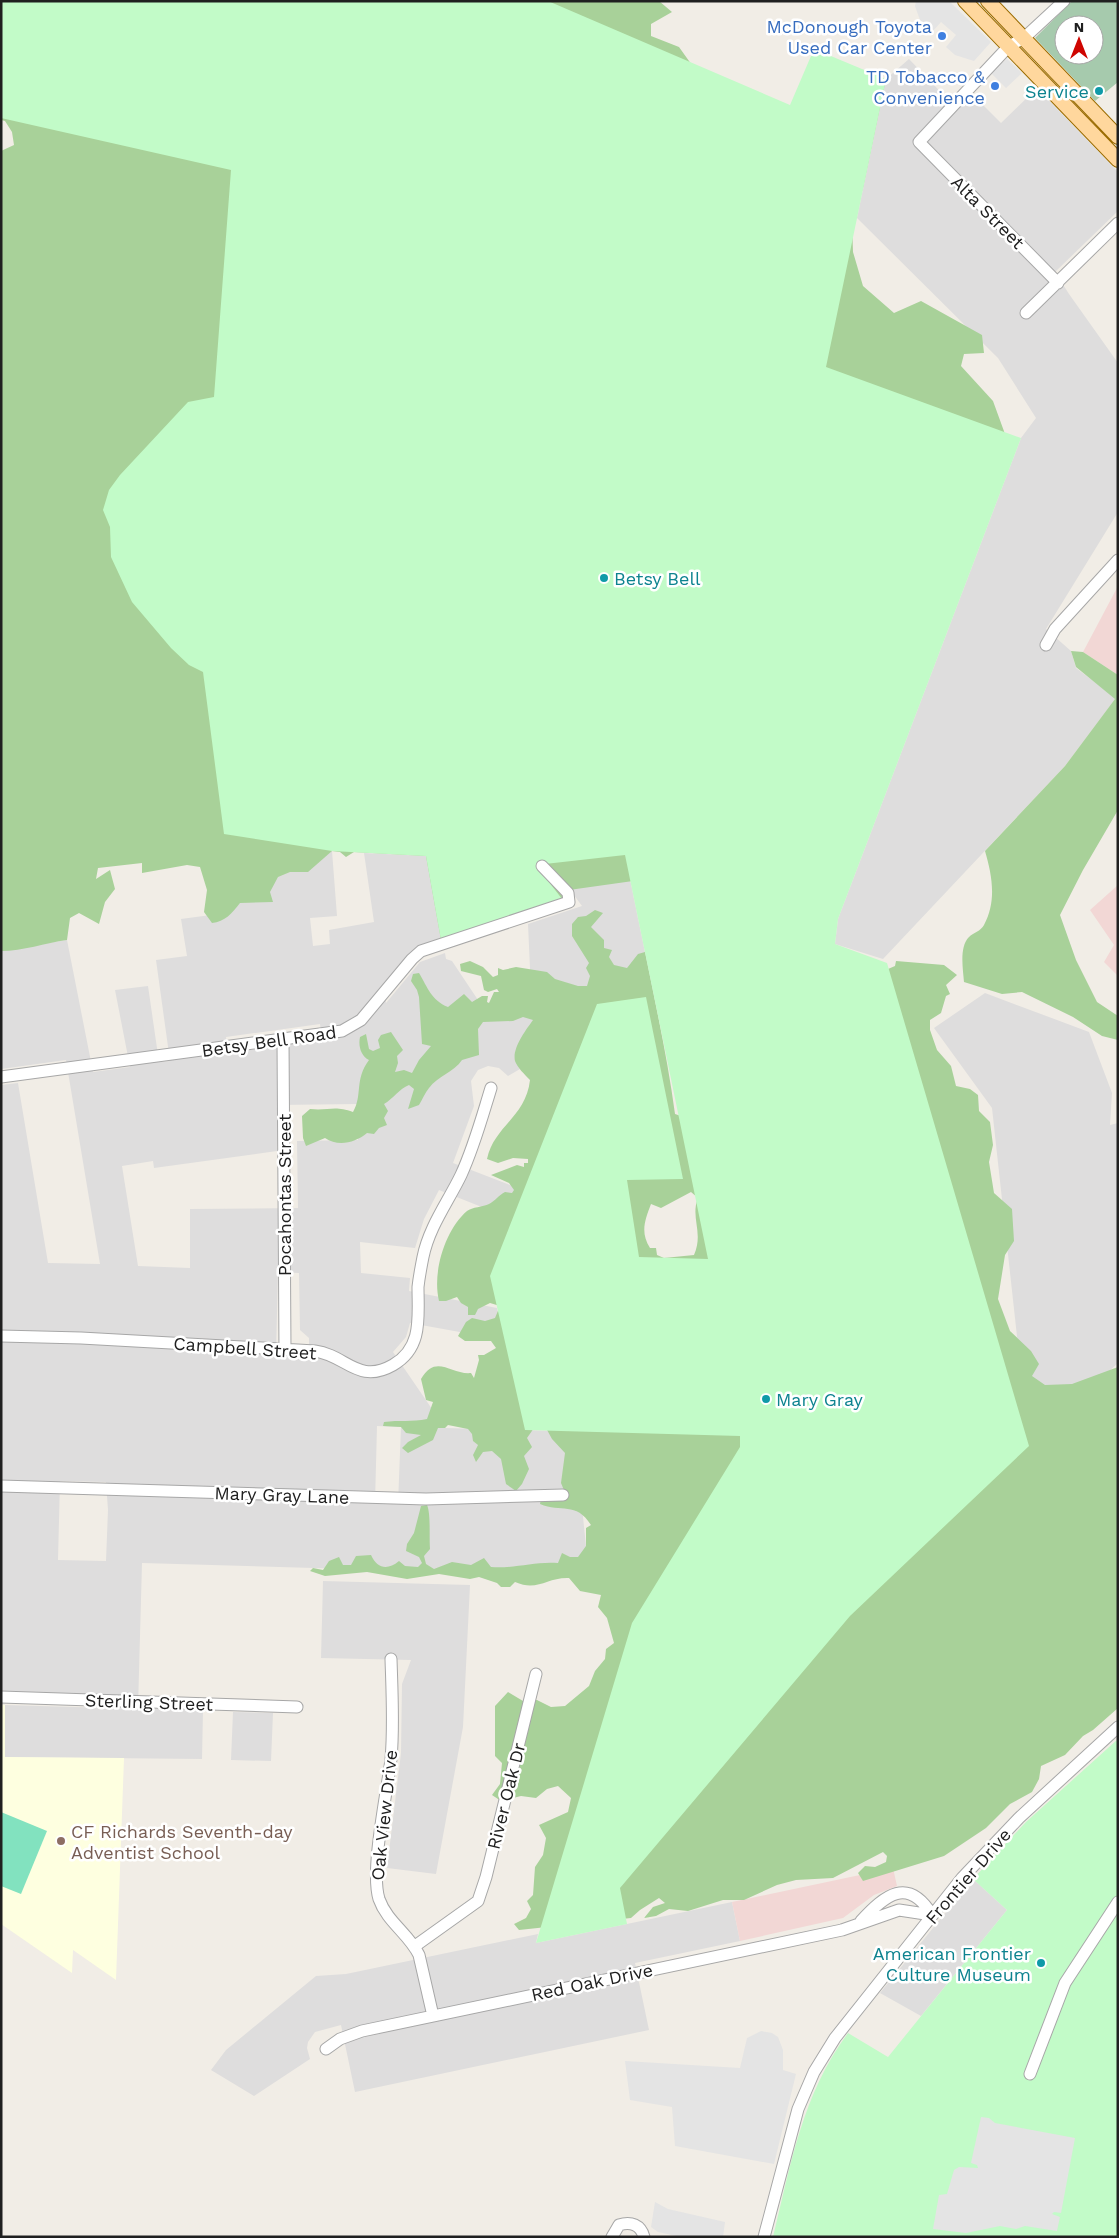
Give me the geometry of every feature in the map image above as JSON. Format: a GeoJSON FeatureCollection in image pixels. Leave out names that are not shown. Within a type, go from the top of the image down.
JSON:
{"type":"FeatureCollection","features":[{"type":"Feature","properties":{"kind":"main road"},"geometry":{"type":"LineString","coordinates":[[965,1],[1118,160]]}},
{"type":"Feature","properties":{"kind":"main road"},"geometry":{"type":"LineString","coordinates":[[988,1],[1118,137]]}},
{"type":"Feature","properties":{"kind":"street"},"geometry":{"type":"LineString","coordinates":[[1008,46],[1024,38],[1064,1]]}},
{"type":"Feature","properties":{"kind":"street","name":"Alta Street"},"geometry":{"type":"LineString","coordinates":[[1008,46],[919,142],[1058,283]]}},
{"type":"Feature","properties":{"kind":"street"},"geometry":{"type":"LineString","coordinates":[[1026,313],[1118,223]]}},
{"type":"Feature","properties":{"kind":"street"},"geometry":{"type":"LineString","coordinates":[[1046,645],[1055,630],[1118,560]]}},
{"type":"Feature","properties":{"kind":"street","name":"Betsy Bell Road"},"geometry":{"type":"LineString","coordinates":[[1,1077],[337,1032],[361,1020],[412,959],[421,951],[566,904],[570,900],[568,893],[542,866]]}},
{"type":"Feature","properties":{"kind":"street","name":"Pocahontas Street"},"geometry":{"type":"LineString","coordinates":[[283,1040],[285,1349]]}},
{"type":"Feature","properties":{"kind":"street","name":"Campbell Street"},"geometry":{"type":"LineString","coordinates":[[1,1336],[81,1338],[285,1349],[322,1352],[350,1367],[370,1372],[392,1366],[408,1354],[415,1341],[417,1332],[418,1285],[426,1246],[436,1221],[461,1175],[491,1088]]}},
{"type":"Feature","properties":{"kind":"street","name":"Mary Gray Lane"},"geometry":{"type":"LineString","coordinates":[[1,1486],[426,1499],[563,1495]]}},
{"type":"Feature","properties":{"kind":"street","name":"Oak View Drive"},"geometry":{"type":"LineString","coordinates":[[391,1660],[391,1757],[378,1863],[377,1890],[386,1913],[415,1946],[422,1965],[433,2016]]}},
{"type":"Feature","properties":{"kind":"street","name":"River Oak Dr"},"geometry":{"type":"LineString","coordinates":[[415,1946],[478,1901],[486,1877],[536,1674]]}},
{"type":"Feature","properties":{"kind":"street","name":"Sterling Street"},"geometry":{"type":"LineString","coordinates":[[1,1697],[296,1707]]}},
{"type":"Feature","properties":{"kind":"street","name":"Frontier Drive"},"geometry":{"type":"LineString","coordinates":[[764,2237],[794,2123],[812,2077],[841,2029],[932,1915],[1001,1837],[1118,1727]]}},
{"type":"Feature","properties":{"kind":"street","name":"Red Oak Drive"},"geometry":{"type":"LineString","coordinates":[[860,1922],[878,1903],[901,1893],[910,1894],[924,1901],[932,1915]]}},
{"type":"Feature","properties":{"kind":"street"},"geometry":{"type":"LineString","coordinates":[[1030,2074],[1065,1983],[1118,1902]]}},
{"type":"Feature","properties":{"kind":"street","name":"Red Oak Drive"},"geometry":{"type":"LineString","coordinates":[[326,2048],[340,2039],[362,2031],[842,1930],[860,1922],[903,1910],[932,1915]]}},
{"type":"Feature","properties":{"kind":"street"},"geometry":{"type":"LineString","coordinates":[[612,2237],[620,2225],[630,2223],[640,2228],[644,2237]]}},
{"type":"Feature","properties":{"kind":"shaded area"},"geometry":{"type":"Polygon","coordinates":[[[916,1],[949,1],[991,42],[974,61],[955,55],[946,47],[956,35],[941,22],[933,31],[920,20],[915,6],[916,1]]]}},
{"type":"Feature","properties":{"kind":"shaded area"},"geometry":{"type":"Polygon","coordinates":[[[1072,1],[1118,1],[1118,82],[1095,101],[1061,65],[1104,65],[1104,15],[1058,15],[1072,1]]]}},
{"type":"Feature","properties":{"kind":"shaded area"},"geometry":{"type":"Polygon","coordinates":[[[1054,19],[1054,58],[1035,38],[1054,19]]]}},
{"type":"Feature","properties":{"kind":"shaded area"},"geometry":{"type":"Polygon","coordinates":[[[909,59],[956,108],[972,94],[1001,123],[1037,88],[1118,172],[1118,211],[1055,272],[1118,363],[1118,512],[1046,629],[1071,651],[1076,668],[1116,698],[1065,766],[883,959],[835,944],[838,919],[1021,438],[1036,418],[998,358],[857,218],[886,79],[909,59]]]}},
{"type":"Feature","properties":{"kind":"shaded area"},"geometry":{"type":"Polygon","coordinates":[[[1007,59],[1022,73],[1006,88],[990,72],[1007,59]]]}},
{"type":"Feature","properties":{"kind":"shaded area"},"geometry":{"type":"Polygon","coordinates":[[[1118,586],[1118,675],[1083,652],[1118,586]]]}},
{"type":"Feature","properties":{"kind":"shaded area"},"geometry":{"type":"Polygon","coordinates":[[[200,830],[332,851],[337,916],[310,918],[313,946],[330,944],[329,930],[374,922],[364,853],[427,856],[441,940],[384,987],[386,1003],[420,962],[445,953],[446,959],[452,961],[490,1018],[532,1012],[528,924],[582,906],[551,864],[625,855],[654,996],[587,1030],[508,1076],[499,1068],[488,1066],[478,1070],[471,1081],[474,1106],[453,1163],[523,1190],[512,1219],[439,1190],[424,1219],[415,1248],[360,1242],[361,1273],[410,1278],[409,1291],[497,1308],[504,1340],[410,1323],[406,1337],[393,1352],[445,1428],[596,1432],[582,1507],[589,1576],[142,1563],[138,1708],[203,1710],[202,1759],[4,1757],[5,1705],[110,1708],[111,1695],[1,1691],[1,1085],[18,1083],[48,1263],[100,1264],[66,1060],[1,1069],[1,945],[8,949],[67,940],[93,1072],[130,1067],[115,990],[148,986],[159,1062],[170,1061],[156,960],[187,956],[181,919],[211,915],[200,830]],[[320,1024],[226,1037],[228,1053],[322,1040],[320,1024]],[[358,1104],[277,1105],[277,1151],[154,1168],[153,1161],[122,1166],[138,1266],[190,1268],[190,1209],[298,1208],[297,1141],[358,1140],[358,1104]],[[278,1272],[276,1354],[309,1358],[309,1338],[300,1330],[299,1273],[278,1272]],[[377,1426],[375,1503],[398,1504],[401,1427],[377,1426]],[[60,1481],[58,1560],[106,1561],[108,1510],[106,1482],[60,1481]]]}},
{"type":"Feature","properties":{"kind":"shaded area"},"geometry":{"type":"Polygon","coordinates":[[[1118,885],[1118,976],[1104,962],[1114,945],[1090,910],[1118,885]]]}},
{"type":"Feature","properties":{"kind":"shaded area"},"geometry":{"type":"Polygon","coordinates":[[[985,993],[1089,1032],[1112,1093],[1110,1125],[1118,1123],[1118,1363],[1029,1446],[992,1108],[934,1028],[985,993]]]}},
{"type":"Feature","properties":{"kind":"shaded area"},"geometry":{"type":"Polygon","coordinates":[[[323,1581],[470,1585],[463,1727],[436,1874],[387,1868],[401,1753],[402,1684],[411,1660],[321,1658],[323,1581]]]}},
{"type":"Feature","properties":{"kind":"shaded area","name":"CF Richards Seventh-day Adventist School"},"geometry":{"type":"Polygon","coordinates":[[[1,1705],[5,1705],[5,1757],[124,1758],[116,1980],[73,1950],[72,1973],[1,1924],[1,1705]]]}},
{"type":"Feature","properties":{"kind":"shaded area"},"geometry":{"type":"Polygon","coordinates":[[[233,1712],[273,1713],[271,1761],[231,1760],[233,1712]]]}},
{"type":"Feature","properties":{"kind":"shaded area"},"geometry":{"type":"Polygon","coordinates":[[[893,1868],[897,1886],[874,1895],[843,1918],[740,1941],[732,1902],[893,1868]]]}},
{"type":"Feature","properties":{"kind":"shaded area"},"geometry":{"type":"Polygon","coordinates":[[[973,1879],[1007,1910],[921,2016],[880,1993],[973,1879]]]}},
{"type":"Feature","properties":{"kind":"shaded area"},"geometry":{"type":"Polygon","coordinates":[[[732,1902],[740,1941],[635,1963],[649,2030],[355,2092],[341,2025],[315,2032],[308,2042],[307,2048],[310,2059],[254,2096],[211,2070],[226,2050],[316,1976],[346,1974],[538,1934],[536,1943],[732,1902]]]}},
{"type":"Feature","properties":{"kind":"shaded area"},"geometry":{"type":"Polygon","coordinates":[[[761,2031],[772,2033],[778,2037],[783,2050],[783,2070],[796,2074],[774,2164],[675,2146],[672,2107],[630,2100],[625,2061],[740,2068],[747,2038],[761,2031]]]}},
{"type":"Feature","properties":{"kind":"shaded area"},"geometry":{"type":"Polygon","coordinates":[[[981,2117],[989,2118],[995,2123],[1075,2138],[1061,2213],[1054,2212],[1052,2214],[1060,2217],[1057,2231],[1025,2226],[1016,2229],[1000,2226],[966,2233],[933,2229],[939,2195],[947,2194],[954,2170],[959,2167],[978,2168],[977,2165],[971,2163],[981,2117]]]}},
{"type":"Feature","properties":{"kind":"shaded area"},"geometry":{"type":"Polygon","coordinates":[[[655,2202],[668,2209],[725,2222],[723,2237],[681,2237],[658,2232],[651,2227],[655,2202]]]}},
{"type":"Feature","properties":{"kind":"green space"},"geometry":{"type":"Polygon","coordinates":[[[1,1],[659,1],[672,12],[651,24],[651,36],[679,47],[694,68],[786,112],[886,79],[863,188],[852,223],[853,252],[863,286],[894,313],[921,301],[982,335],[984,353],[964,354],[961,366],[993,401],[1009,445],[817,934],[881,972],[895,966],[896,961],[944,965],[957,975],[946,985],[950,994],[946,996],[941,1013],[930,1020],[930,1030],[937,1050],[951,1066],[956,1086],[970,1089],[978,1095],[979,1111],[990,1122],[993,1145],[989,1162],[994,1193],[1012,1209],[1014,1241],[1005,1255],[998,1299],[1010,1331],[1031,1351],[1039,1364],[1032,1376],[1045,1385],[1072,1384],[1118,1367],[1118,1708],[1093,1730],[1083,1736],[1065,1755],[1041,1766],[1039,1779],[1032,1792],[1010,1804],[986,1828],[944,1856],[863,1881],[858,1873],[865,1866],[875,1867],[886,1862],[887,1856],[883,1852],[833,1878],[796,1880],[777,1885],[744,1900],[723,1900],[688,1911],[669,1909],[656,1916],[644,1918],[653,1907],[665,1903],[659,1898],[631,1918],[519,1930],[514,1924],[526,1918],[531,1909],[527,1901],[533,1895],[535,1867],[543,1855],[546,1838],[539,1825],[568,1812],[571,1798],[558,1786],[547,1789],[536,1798],[521,1796],[501,1801],[492,1795],[500,1784],[502,1763],[495,1756],[495,1706],[508,1692],[523,1701],[537,1700],[551,1707],[565,1706],[589,1686],[595,1671],[605,1659],[606,1649],[614,1643],[607,1618],[598,1607],[601,1595],[580,1591],[569,1578],[561,1578],[536,1585],[523,1585],[515,1582],[510,1587],[501,1587],[497,1583],[479,1577],[470,1579],[439,1574],[407,1579],[367,1572],[325,1576],[310,1571],[313,1568],[323,1570],[329,1561],[339,1557],[343,1565],[351,1565],[356,1556],[371,1555],[376,1563],[383,1567],[390,1566],[399,1561],[405,1566],[418,1567],[422,1563],[419,1557],[406,1551],[407,1544],[414,1533],[421,1506],[427,1505],[430,1549],[424,1556],[426,1564],[434,1569],[452,1562],[471,1565],[484,1558],[491,1567],[558,1563],[562,1553],[570,1557],[578,1557],[586,1546],[586,1528],[591,1525],[580,1513],[574,1510],[548,1507],[540,1504],[541,1499],[566,1495],[561,1483],[565,1453],[552,1439],[546,1428],[534,1428],[527,1438],[532,1447],[524,1456],[529,1469],[522,1484],[516,1491],[506,1484],[501,1459],[492,1451],[483,1452],[476,1462],[473,1455],[478,1445],[473,1441],[472,1434],[468,1429],[448,1425],[445,1428],[438,1428],[433,1440],[408,1453],[402,1448],[408,1442],[421,1435],[406,1433],[401,1427],[383,1426],[384,1422],[427,1419],[433,1402],[426,1400],[421,1379],[432,1367],[438,1366],[471,1373],[474,1378],[479,1360],[478,1355],[484,1355],[496,1348],[491,1341],[465,1341],[458,1336],[466,1322],[472,1318],[485,1321],[495,1318],[500,1306],[490,1303],[478,1309],[475,1315],[468,1315],[468,1307],[461,1303],[457,1297],[446,1301],[439,1301],[437,1277],[442,1252],[452,1229],[459,1219],[467,1211],[489,1204],[505,1192],[512,1193],[514,1190],[509,1183],[491,1175],[517,1165],[524,1167],[524,1163],[528,1163],[528,1159],[513,1158],[498,1163],[487,1159],[496,1138],[523,1103],[527,1093],[530,1080],[517,1066],[515,1056],[520,1039],[533,1020],[523,1017],[513,1021],[483,1022],[478,1029],[479,1055],[462,1060],[455,1068],[437,1080],[419,1105],[408,1109],[414,1089],[409,1085],[384,1104],[388,1111],[384,1118],[387,1125],[379,1128],[374,1134],[367,1133],[346,1143],[330,1141],[325,1138],[306,1146],[303,1138],[302,1116],[310,1109],[336,1109],[353,1112],[356,1106],[360,1081],[364,1067],[369,1060],[361,1050],[359,1044],[360,1037],[366,1034],[369,1049],[373,1051],[380,1048],[378,1040],[381,1035],[391,1032],[403,1050],[397,1056],[398,1063],[395,1072],[404,1070],[412,1073],[419,1060],[431,1046],[422,1044],[419,997],[411,981],[413,974],[419,973],[434,997],[448,1007],[464,994],[472,1002],[482,996],[488,996],[487,1002],[489,1003],[494,992],[499,992],[497,989],[488,992],[484,990],[481,976],[461,971],[460,964],[470,961],[483,967],[493,977],[498,975],[498,968],[503,970],[516,967],[547,972],[555,979],[578,986],[587,986],[590,976],[586,968],[589,963],[572,936],[572,924],[578,917],[586,916],[595,910],[603,913],[591,927],[604,940],[604,948],[612,950],[609,957],[614,965],[627,968],[638,954],[645,952],[675,1114],[684,1117],[633,881],[569,890],[562,899],[441,940],[426,856],[354,852],[346,857],[340,852],[332,851],[308,872],[290,872],[278,877],[270,892],[273,902],[240,903],[224,919],[212,923],[204,912],[207,890],[200,867],[187,865],[142,873],[142,863],[98,868],[96,879],[110,870],[115,889],[105,902],[99,924],[79,913],[70,918],[67,940],[18,950],[1,951],[1,151],[14,145],[12,132],[5,121],[1,120],[1,1]],[[691,1192],[661,1208],[651,1204],[645,1221],[644,1231],[650,1248],[656,1248],[657,1255],[664,1258],[694,1255],[698,1239],[695,1212],[698,1198],[691,1192]]]}},
{"type":"Feature","properties":{"kind":"green space"},"geometry":{"type":"Polygon","coordinates":[[[1,1],[548,1],[790,105],[814,49],[886,79],[826,367],[1021,438],[838,919],[835,944],[887,963],[1029,1446],[850,1616],[620,1888],[627,1924],[536,1943],[632,1623],[740,1447],[740,1436],[525,1430],[490,1276],[597,1004],[646,997],[683,1179],[627,1180],[639,1257],[708,1259],[625,855],[536,865],[562,899],[441,940],[426,856],[332,851],[224,834],[203,672],[189,665],[171,648],[132,602],[111,557],[110,527],[103,510],[109,490],[120,475],[188,402],[214,397],[231,170],[1,118],[1,1]]]}},
{"type":"Feature","properties":{"kind":"green space"},"geometry":{"type":"Polygon","coordinates":[[[1071,651],[1083,652],[1118,675],[1118,810],[1083,870],[1060,915],[1076,960],[1097,1002],[1118,1016],[1118,1040],[1102,1036],[1073,1017],[1022,992],[1002,994],[964,982],[962,958],[964,946],[969,937],[983,927],[991,907],[990,869],[985,851],[1065,766],[1115,699],[1076,667],[1071,651]]]}},
{"type":"Feature","properties":{"kind":"green space","name":"American Frontier Culture Museum"},"geometry":{"type":"Polygon","coordinates":[[[1118,1739],[1118,2237],[773,2237],[800,2131],[809,2106],[819,2081],[848,2033],[888,2057],[1007,1910],[973,1879],[1026,1822],[1118,1739]]]}},
{"type":"Feature","properties":{"kind":"green space"},"geometry":{"type":"Polygon","coordinates":[[[1,1812],[47,1831],[21,1894],[1,1886],[1,1812]]]}},
{"type":"Feature","properties":{"kind":"place","name":"McDonough Toyota Used Car Center"},"geometry":{"type":"Point","coordinates":[942,36]}},
{"type":"Feature","properties":{"kind":"place","name":"TD Tobacco & Convenience"},"geometry":{"type":"Point","coordinates":[995,86]}},
{"type":"Feature","properties":{"kind":"place","name":"Service"},"geometry":{"type":"Point","coordinates":[1099,91]}},
{"type":"Feature","properties":{"kind":"place","name":"Betsy Bell"},"geometry":{"type":"Point","coordinates":[604,578]}},
{"type":"Feature","properties":{"kind":"place","name":"Mary Gray"},"geometry":{"type":"Point","coordinates":[766,1399]}},
{"type":"Feature","properties":{"kind":"place","name":"CF Richards Seventh-day Adventist School"},"geometry":{"type":"Point","coordinates":[61,1841]}},
{"type":"Feature","properties":{"kind":"place","name":"American Frontier Culture Museum"},"geometry":{"type":"Point","coordinates":[1041,1963]}}]}
